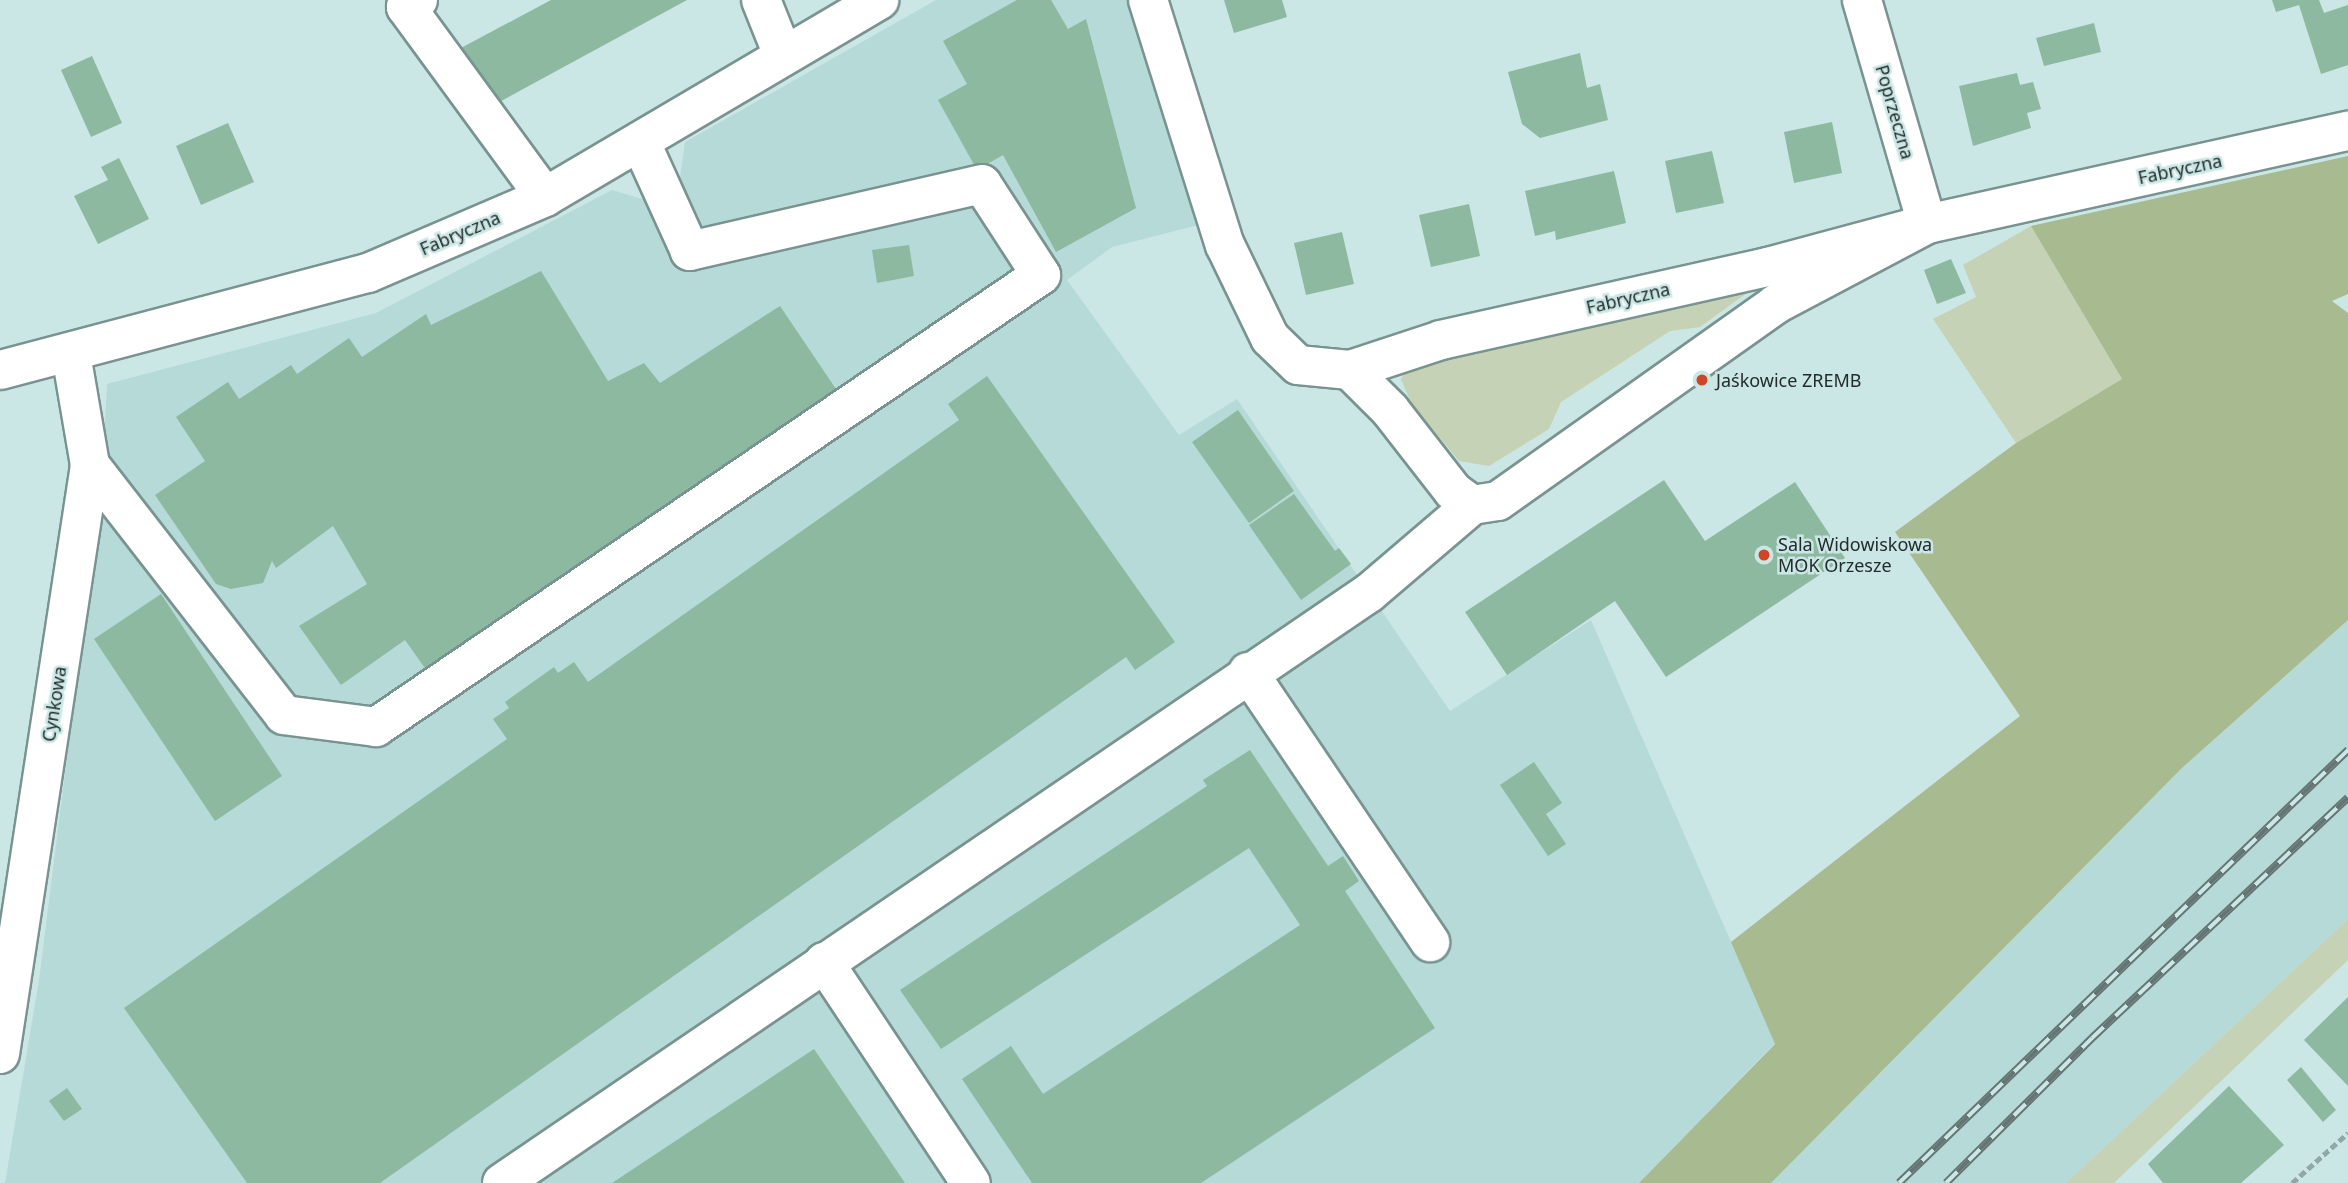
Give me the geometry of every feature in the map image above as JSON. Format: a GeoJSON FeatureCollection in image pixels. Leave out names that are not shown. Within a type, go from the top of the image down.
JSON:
{"type":"FeatureCollection","features":[{"type":"Feature","properties":{"kind":"street"},"geometry":{"type":"LineString","coordinates":[[418,0],[406,7],[545,197]]}},
{"type":"Feature","properties":{"kind":"street"},"geometry":{"type":"LineString","coordinates":[[761,0],[783,55]]}},
{"type":"Feature","properties":{"kind":"street","name":"Fabryczna"},"geometry":{"type":"LineString","coordinates":[[0,370],[71,354],[368,273],[545,197],[641,143],[783,55],[879,0]]}},
{"type":"Feature","properties":{"kind":"street","name":"Fabryczna"},"geometry":{"type":"LineString","coordinates":[[1148,0],[1225,245],[1270,338],[1298,365],[1350,370],[1441,340],[1768,267],[1927,224],[2348,131]]}},
{"type":"Feature","properties":{"kind":"street","name":"Poprzeczna"},"geometry":{"type":"LineString","coordinates":[[1863,0],[1927,224]]}},
{"type":"Feature","properties":{"kind":"street"},"geometry":{"type":"LineString","coordinates":[[90,465],[284,715],[376,727],[1041,275],[982,184],[690,251],[641,143]]}},
{"type":"Feature","properties":{"kind":"street"},"geometry":{"type":"LineString","coordinates":[[502,1183],[1248,672],[1369,593],[1472,505],[1498,501],[1776,304],[1927,224]]}},
{"type":"Feature","properties":{"kind":"street","name":"Cynkowa"},"geometry":{"type":"LineString","coordinates":[[0,1055],[90,465],[71,354]]}},
{"type":"Feature","properties":{"kind":"street"},"geometry":{"type":"LineString","coordinates":[[1350,370],[1390,410],[1453,491],[1472,505]]}},
{"type":"Feature","properties":{"kind":"street"},"geometry":{"type":"LineString","coordinates":[[1248,672],[1430,942]]}},
{"type":"Feature","properties":{"kind":"street"},"geometry":{"type":"LineString","coordinates":[[824,962],[971,1183]]}},
{"type":"Feature","properties":{"kind":"path"},"geometry":{"type":"LineString","coordinates":[[2292,1183],[2348,1133]]}},
{"type":"Feature","properties":{"kind":"shaded area"},"geometry":{"type":"Polygon","coordinates":[[[936,0],[1149,0],[1218,220],[1112,247],[1067,280],[1179,435],[1237,399],[1450,711],[1591,620],[1775,1043],[1639,1183],[5,1183],[39,980],[102,479],[107,384],[376,313],[612,190],[649,201],[679,185],[685,142],[936,0]]]}},
{"type":"Feature","properties":{"kind":"shaded area"},"geometry":{"type":"Polygon","coordinates":[[[2348,620],[2348,919],[2066,1183],[1771,1183],[2182,768],[2348,620]]]}},
{"type":"Feature","properties":{"kind":"green space"},"geometry":{"type":"Polygon","coordinates":[[[2348,156],[2348,294],[2332,301],[2348,313],[2348,620],[2182,768],[1771,1183],[1639,1183],[1775,1044],[1731,942],[2020,716],[1895,532],[2016,443],[2122,379],[2031,226],[2348,156]]]}},
{"type":"Feature","properties":{"kind":"green space"},"geometry":{"type":"Polygon","coordinates":[[[2031,226],[2122,379],[2016,443],[1933,319],[1976,297],[1963,265],[2031,226]]]}},
{"type":"Feature","properties":{"kind":"green space"},"geometry":{"type":"Polygon","coordinates":[[[1769,277],[1700,327],[1670,331],[1561,402],[1549,429],[1489,466],[1459,461],[1411,403],[1401,379],[1407,368],[1769,277]]]}},
{"type":"Feature","properties":{"kind":"green space"},"geometry":{"type":"Polygon","coordinates":[[[2348,919],[2348,960],[2114,1183],[2066,1183],[2348,919]]]}},
{"type":"Feature","properties":{"kind":"building"},"geometry":{"type":"Polygon","coordinates":[[[551,0],[687,0],[492,106],[461,48],[551,0]]]}},
{"type":"Feature","properties":{"kind":"building"},"geometry":{"type":"Polygon","coordinates":[[[1017,0],[1051,0],[1068,29],[1086,19],[1136,208],[1056,252],[1003,155],[977,170],[938,100],[967,84],[943,41],[1017,0]]]}},
{"type":"Feature","properties":{"kind":"building"},"geometry":{"type":"Polygon","coordinates":[[[1224,0],[1282,0],[1287,17],[1234,33],[1224,0]]]}},
{"type":"Feature","properties":{"kind":"building"},"geometry":{"type":"Polygon","coordinates":[[[2272,0],[2319,0],[2324,13],[2348,5],[2348,65],[2321,74],[2299,5],[2276,12],[2272,0]]]}},
{"type":"Feature","properties":{"kind":"building"},"geometry":{"type":"Polygon","coordinates":[[[2094,23],[2101,52],[2044,66],[2036,38],[2094,23]]]}},
{"type":"Feature","properties":{"kind":"building"},"geometry":{"type":"Polygon","coordinates":[[[1580,53],[1587,88],[1600,84],[1608,120],[1540,138],[1522,124],[1508,72],[1580,53]]]}},
{"type":"Feature","properties":{"kind":"building"},"geometry":{"type":"Polygon","coordinates":[[[92,56],[122,123],[91,137],[61,70],[92,56]]]}},
{"type":"Feature","properties":{"kind":"building"},"geometry":{"type":"Polygon","coordinates":[[[2017,73],[2020,85],[2033,82],[2041,109],[2027,113],[2031,128],[1973,146],[1959,86],[2017,73]]]}},
{"type":"Feature","properties":{"kind":"building"},"geometry":{"type":"Polygon","coordinates":[[[1832,122],[1842,173],[1794,183],[1784,132],[1832,122]]]}},
{"type":"Feature","properties":{"kind":"building"},"geometry":{"type":"Polygon","coordinates":[[[228,123],[254,182],[201,205],[176,146],[228,123]]]}},
{"type":"Feature","properties":{"kind":"building"},"geometry":{"type":"Polygon","coordinates":[[[1712,151],[1724,203],[1676,213],[1665,161],[1712,151]]]}},
{"type":"Feature","properties":{"kind":"building"},"geometry":{"type":"Polygon","coordinates":[[[119,158],[149,219],[98,244],[74,196],[108,180],[101,167],[119,158]]]}},
{"type":"Feature","properties":{"kind":"building"},"geometry":{"type":"Polygon","coordinates":[[[1614,171],[1626,223],[1556,240],[1555,231],[1535,236],[1525,191],[1614,171]]]}},
{"type":"Feature","properties":{"kind":"building"},"geometry":{"type":"Polygon","coordinates":[[[1469,204],[1480,256],[1431,267],[1419,215],[1469,204]]]}},
{"type":"Feature","properties":{"kind":"building"},"geometry":{"type":"Polygon","coordinates":[[[1342,232],[1354,284],[1306,295],[1294,243],[1342,232]]]}},
{"type":"Feature","properties":{"kind":"building"},"geometry":{"type":"Polygon","coordinates":[[[909,245],[914,276],[877,283],[872,250],[909,245]]]}},
{"type":"Feature","properties":{"kind":"building"},"geometry":{"type":"Polygon","coordinates":[[[1951,259],[1966,293],[1937,304],[1924,270],[1951,259]]]}},
{"type":"Feature","properties":{"kind":"building"},"geometry":{"type":"Polygon","coordinates":[[[541,271],[608,381],[644,363],[660,383],[780,306],[838,392],[427,671],[405,640],[341,685],[299,626],[367,584],[333,526],[276,568],[272,561],[263,583],[231,589],[216,584],[155,495],[205,461],[176,417],[228,382],[239,399],[291,365],[297,374],[349,338],[362,357],[426,314],[431,325],[541,271]]]}},
{"type":"Feature","properties":{"kind":"building"},"geometry":{"type":"Polygon","coordinates":[[[987,376],[1175,642],[1135,670],[1126,657],[380,1183],[247,1183],[124,1008],[507,739],[493,719],[509,708],[505,702],[554,667],[558,673],[574,662],[588,682],[959,420],[948,404],[987,376]]]}},
{"type":"Feature","properties":{"kind":"building"},"geometry":{"type":"Polygon","coordinates":[[[1238,410],[1294,491],[1249,523],[1192,442],[1238,410]]]}},
{"type":"Feature","properties":{"kind":"building"},"geometry":{"type":"Polygon","coordinates":[[[1664,480],[1705,541],[1795,482],[1845,558],[1666,677],[1615,601],[1507,675],[1465,612],[1664,480]]]}},
{"type":"Feature","properties":{"kind":"building"},"geometry":{"type":"Polygon","coordinates":[[[1294,494],[1335,551],[1339,548],[1351,564],[1301,600],[1249,525],[1294,494]]]}},
{"type":"Feature","properties":{"kind":"building"},"geometry":{"type":"Polygon","coordinates":[[[161,594],[282,776],[215,821],[94,639],[161,594]]]}},
{"type":"Feature","properties":{"kind":"building"},"geometry":{"type":"Polygon","coordinates":[[[1250,750],[1328,866],[1343,856],[1359,881],[1345,891],[1435,1028],[1201,1183],[1032,1183],[962,1079],[1011,1046],[1043,1094],[1300,925],[1249,848],[941,1049],[900,990],[1207,786],[1203,780],[1250,750]]]}},
{"type":"Feature","properties":{"kind":"building"},"geometry":{"type":"Polygon","coordinates":[[[1534,762],[1562,803],[1546,814],[1566,844],[1548,856],[1500,785],[1534,762]]]}},
{"type":"Feature","properties":{"kind":"building"},"geometry":{"type":"Polygon","coordinates":[[[2348,997],[2348,1086],[2304,1040],[2348,997]]]}},
{"type":"Feature","properties":{"kind":"building"},"geometry":{"type":"Polygon","coordinates":[[[814,1049],[905,1183],[612,1183],[814,1049]]]}},
{"type":"Feature","properties":{"kind":"building"},"geometry":{"type":"Polygon","coordinates":[[[2301,1067],[2336,1110],[2323,1122],[2287,1080],[2301,1067]]]}},
{"type":"Feature","properties":{"kind":"building"},"geometry":{"type":"Polygon","coordinates":[[[2229,1086],[2284,1145],[2241,1183],[2163,1183],[2148,1164],[2229,1086]]]}},
{"type":"Feature","properties":{"kind":"building"},"geometry":{"type":"Polygon","coordinates":[[[67,1088],[82,1109],[64,1121],[49,1101],[67,1088]]]}},
{"type":"Feature","properties":{"kind":"railway"},"geometry":{"type":"LineString","coordinates":[[1899,1183],[2348,750]]}},
{"type":"Feature","properties":{"kind":"railway"},"geometry":{"type":"LineString","coordinates":[[1946,1183],[2092,1038],[2348,798]]}},
{"type":"Feature","properties":{"kind":"place","name":"Jaśkowice ZREMB"},"geometry":{"type":"Point","coordinates":[1702,380]}},
{"type":"Feature","properties":{"kind":"place","name":"Sala Widowiskowa MOK Orzesze"},"geometry":{"type":"Point","coordinates":[1764,555]}}]}
